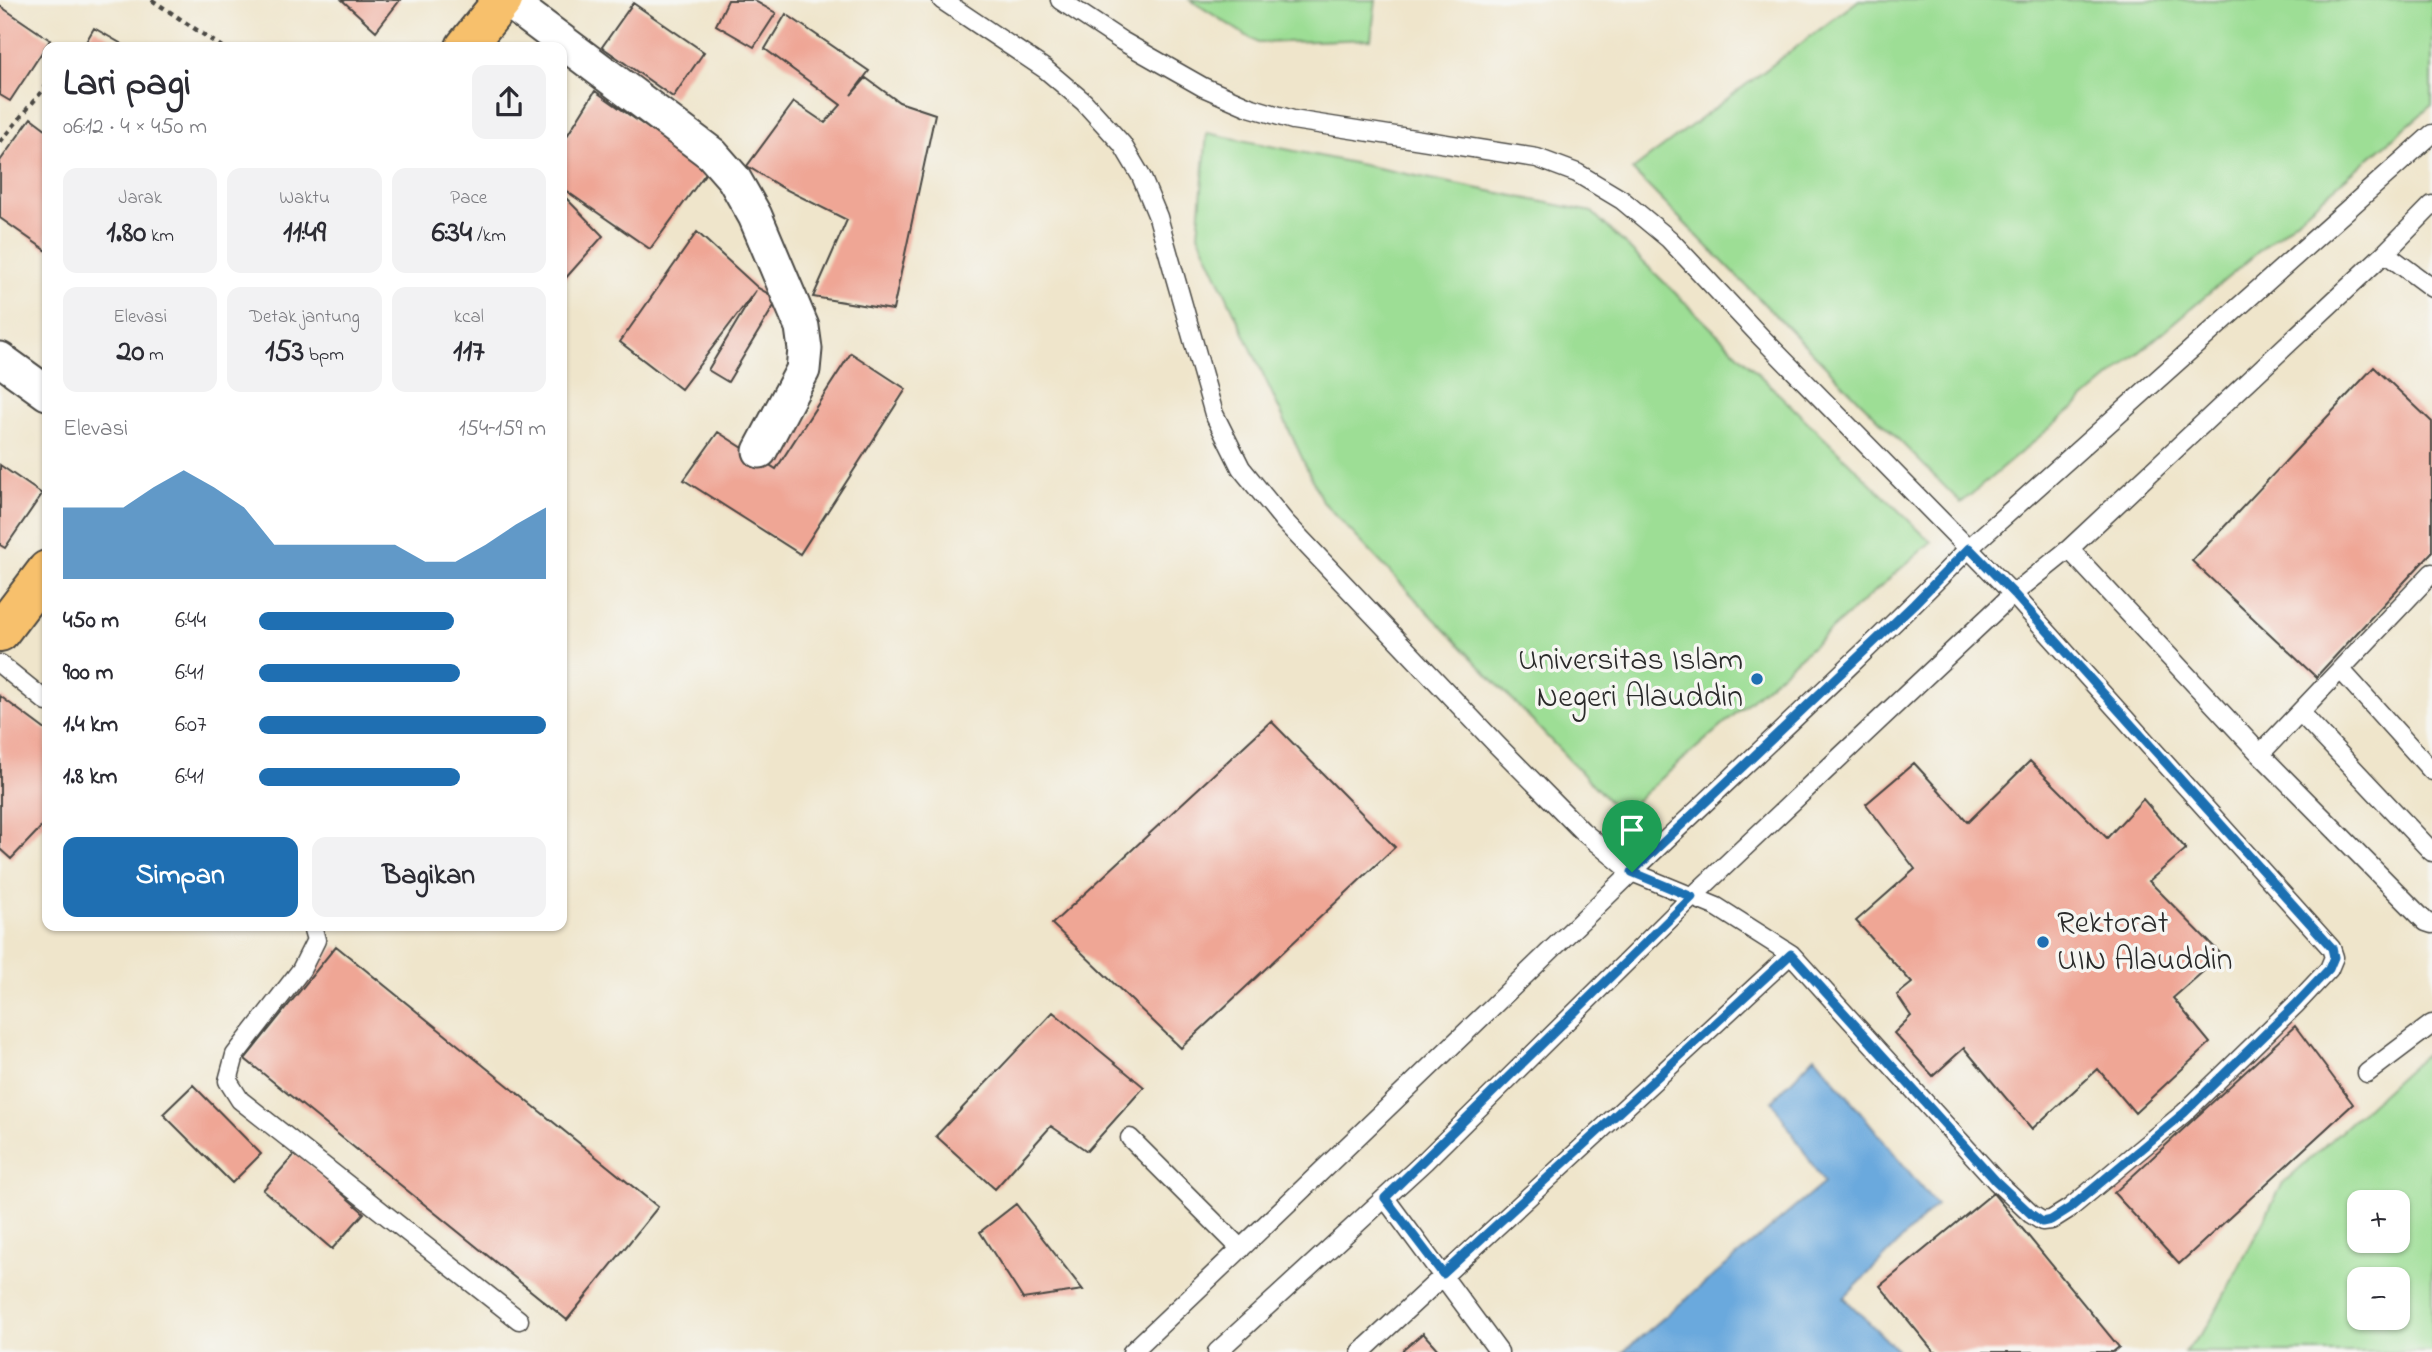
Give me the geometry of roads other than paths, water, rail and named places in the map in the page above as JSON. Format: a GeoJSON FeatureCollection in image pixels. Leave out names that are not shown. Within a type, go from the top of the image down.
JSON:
{"type":"FeatureCollection","features":[{"type":"Feature","properties":{"kind":"main road"},"geometry":{"type":"LineString","coordinates":[[468,42],[505,0]]}},
{"type":"Feature","properties":{"kind":"main road"},"geometry":{"type":"LineString","coordinates":[[0,632],[42,577]]}},
{"type":"Feature","properties":{"kind":"street"},"geometry":{"type":"LineString","coordinates":[[505,0],[561,42]]}},
{"type":"Feature","properties":{"kind":"street"},"geometry":{"type":"LineString","coordinates":[[567,46],[712,154],[734,179],[755,216],[802,327],[805,349],[803,370],[760,451]]}},
{"type":"Feature","properties":{"kind":"street"},"geometry":{"type":"LineString","coordinates":[[0,359],[42,389]]}},
{"type":"Feature","properties":{"kind":"lane"},"geometry":{"type":"LineString","coordinates":[[942,0],[1045,69],[1084,102],[1122,144],[1141,176],[1158,217],[1214,414],[1241,468],[1285,522],[1582,831],[1632,872],[1717,907],[1791,954],[1996,1181],[2042,1222],[2051,1220],[2070,1208],[2184,1113],[2329,969],[2334,957],[2332,948],[2014,594],[1761,337],[1669,239],[1622,200],[1577,173],[1536,158],[1293,120],[1250,107],[1203,87],[1122,41],[1060,0]]}},
{"type":"Feature","properties":{"kind":"lane"},"geometry":{"type":"LineString","coordinates":[[1132,1352],[1914,604],[1969,548],[2432,134]]}},
{"type":"Feature","properties":{"kind":"lane"},"geometry":{"type":"LineString","coordinates":[[1217,1352],[1385,1198],[1692,897],[2014,594],[2068,549],[2385,253],[2432,205]]}},
{"type":"Feature","properties":{"kind":"lane"},"geometry":{"type":"LineString","coordinates":[[2385,253],[2432,288]]}},
{"type":"Feature","properties":{"kind":"lane"},"geometry":{"type":"LineString","coordinates":[[2068,549],[2260,754],[2426,922],[2432,924]]}},
{"type":"Feature","properties":{"kind":"lane"},"geometry":{"type":"LineString","coordinates":[[2260,754],[2432,573]]}},
{"type":"Feature","properties":{"kind":"lane"},"geometry":{"type":"LineString","coordinates":[[0,664],[42,698]]}},
{"type":"Feature","properties":{"kind":"lane"},"geometry":{"type":"LineString","coordinates":[[2341,670],[2432,771]]}},
{"type":"Feature","properties":{"kind":"lane"},"geometry":{"type":"LineString","coordinates":[[2300,712],[2432,852]]}},
{"type":"Feature","properties":{"kind":"lane"},"geometry":{"type":"LineString","coordinates":[[313,931],[316,940],[301,970],[235,1055],[229,1081],[240,1100],[519,1320]]}},
{"type":"Feature","properties":{"kind":"lane"},"geometry":{"type":"LineString","coordinates":[[1361,1352],[1791,954]]}},
{"type":"Feature","properties":{"kind":"lane"},"geometry":{"type":"LineString","coordinates":[[2367,1073],[2432,1024]]}},
{"type":"Feature","properties":{"kind":"lane"},"geometry":{"type":"LineString","coordinates":[[1130,1138],[1241,1250]]}},
{"type":"Feature","properties":{"kind":"lane"},"geometry":{"type":"LineString","coordinates":[[1385,1198],[1499,1352]]}},
{"type":"Feature","properties":{"kind":"water"},"geometry":{"type":"Polygon","coordinates":[[[1815,1056],[1936,1205],[1844,1298],[1899,1352],[1623,1352],[1824,1183],[1772,1101],[1815,1056]]]}},
{"type":"Feature","properties":{"kind":"place","name":"Universitas Islam Negeri Alauddin"},"geometry":{"type":"Point","coordinates":[1757,679]}},
{"type":"Feature","properties":{"kind":"place","name":"Rektorat UIN Alauddin"},"geometry":{"type":"Point","coordinates":[2043,942]}}]}
